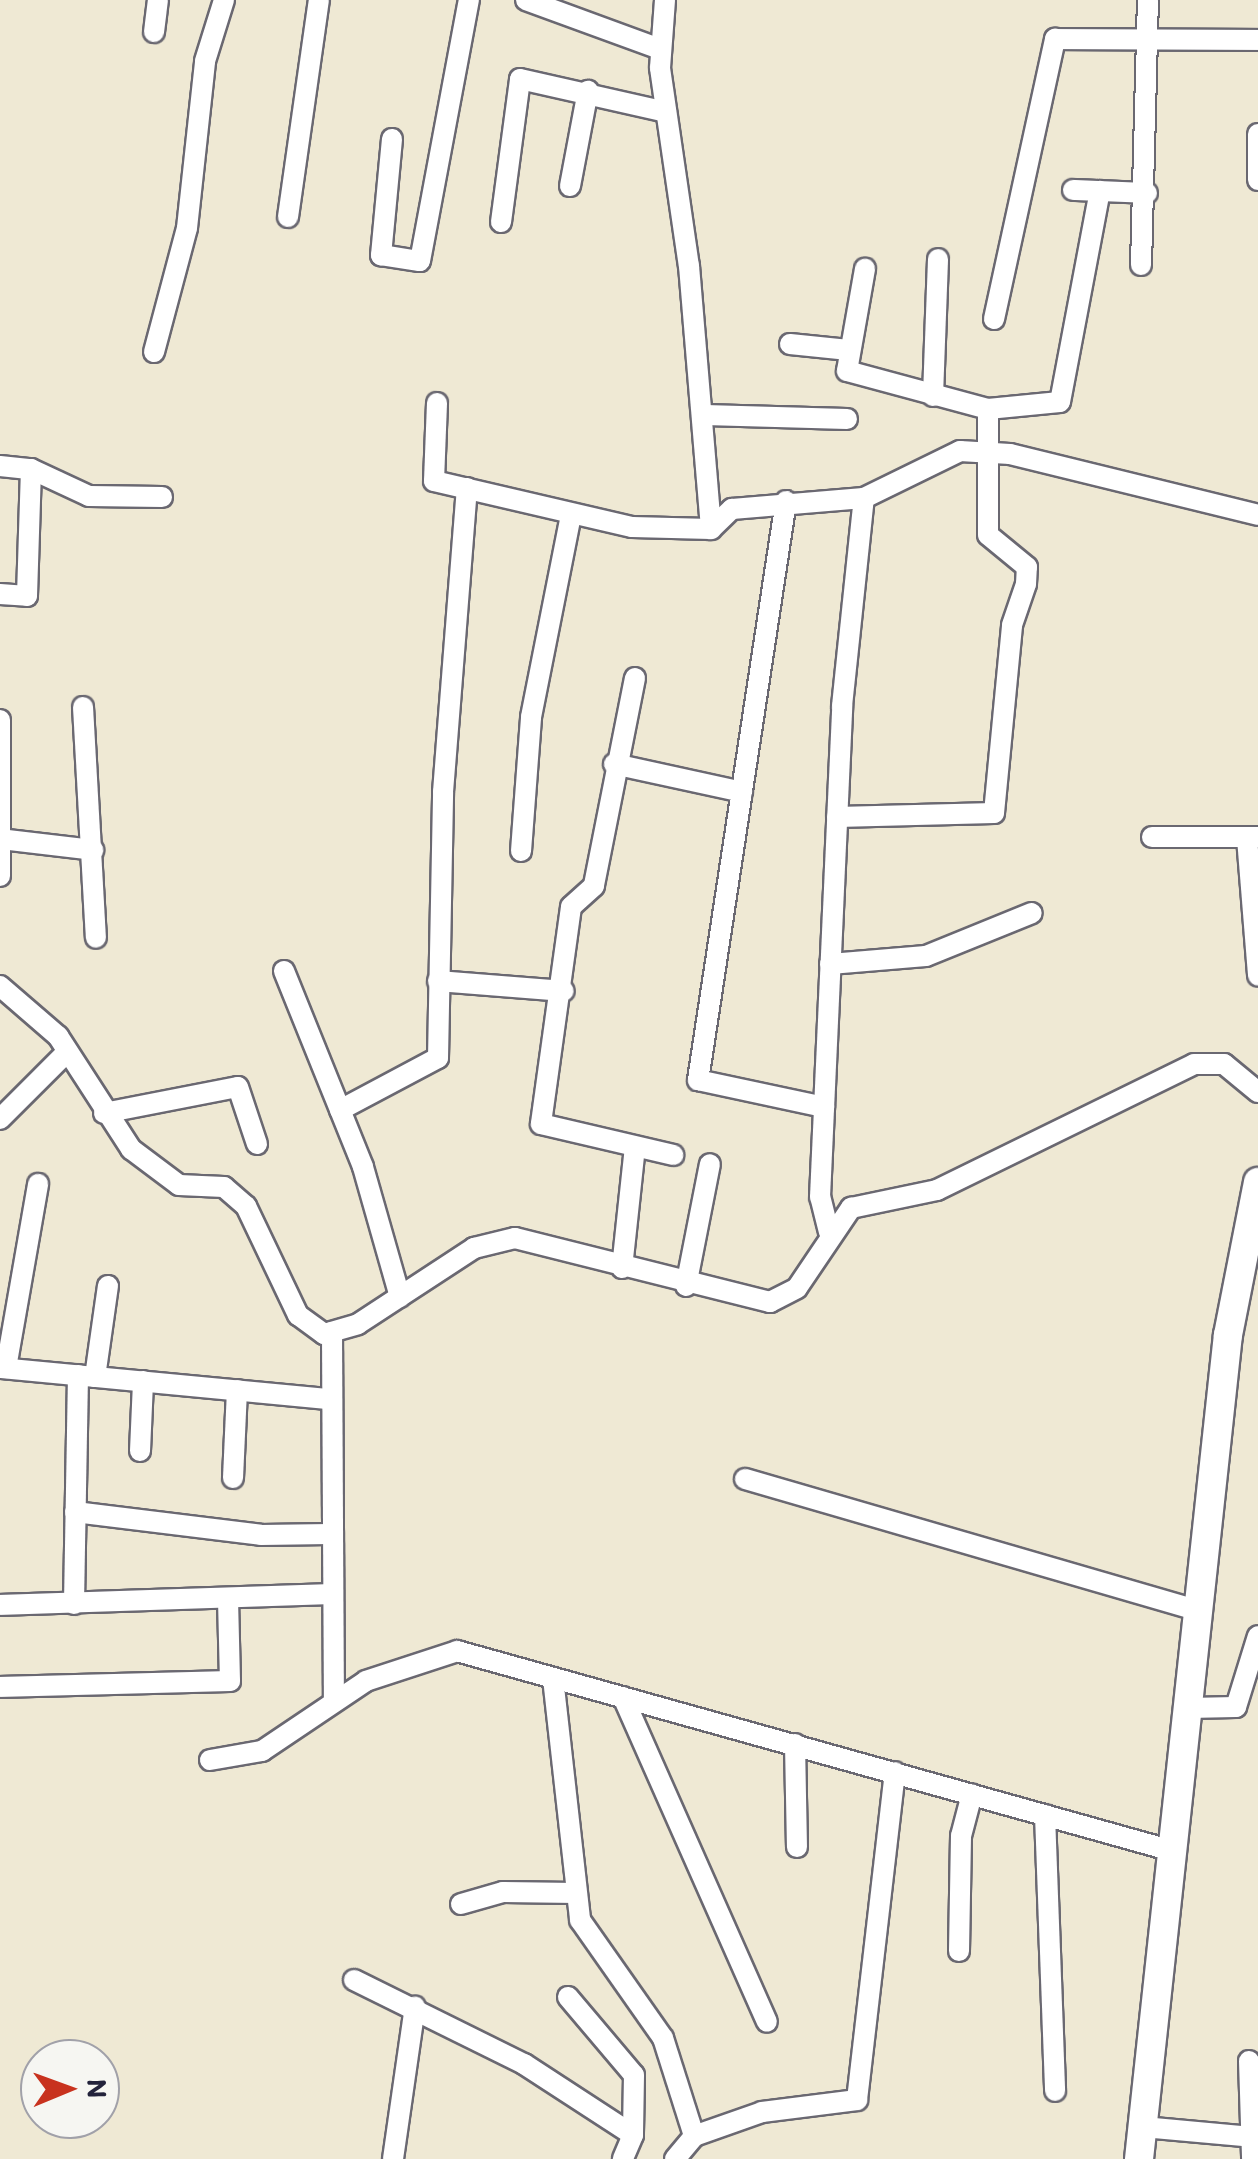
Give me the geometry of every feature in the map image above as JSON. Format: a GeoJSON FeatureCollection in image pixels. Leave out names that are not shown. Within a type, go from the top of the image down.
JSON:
{"type":"FeatureCollection","features":[{"type":"Feature","properties":{"kind":"main road"},"geometry":{"type":"LineString","coordinates":[[1139,2159],[1228,1335],[1258,1182]]}},
{"type":"Feature","properties":{"kind":"street"},"geometry":{"type":"LineString","coordinates":[[154,32],[158,0]]}},
{"type":"Feature","properties":{"kind":"street"},"geometry":{"type":"LineString","coordinates":[[154,352],[187,228],[206,61],[224,0]]}},
{"type":"Feature","properties":{"kind":"street"},"geometry":{"type":"LineString","coordinates":[[288,217],[319,0]]}},
{"type":"Feature","properties":{"kind":"street"},"geometry":{"type":"LineString","coordinates":[[392,139],[381,255],[420,261],[469,0]]}},
{"type":"Feature","properties":{"kind":"street"},"geometry":{"type":"LineString","coordinates":[[526,0],[660,49]]}},
{"type":"Feature","properties":{"kind":"street"},"geometry":{"type":"LineString","coordinates":[[664,0],[660,49],[705,416],[711,529]]}},
{"type":"Feature","properties":{"kind":"street"},"geometry":{"type":"LineString","coordinates":[[1142,264],[1147,192],[1148,0]]}},
{"type":"Feature","properties":{"kind":"street"},"geometry":{"type":"LineString","coordinates":[[994,320],[1055,39],[1258,40]]}},
{"type":"Feature","properties":{"kind":"street"},"geometry":{"type":"LineString","coordinates":[[501,222],[514,84],[588,91],[666,112]]}},
{"type":"Feature","properties":{"kind":"street"},"geometry":{"type":"LineString","coordinates":[[570,186],[588,91]]}},
{"type":"Feature","properties":{"kind":"street"},"geometry":{"type":"LineString","coordinates":[[1258,134],[1258,180]]}},
{"type":"Feature","properties":{"kind":"street"},"geometry":{"type":"LineString","coordinates":[[1072,190],[1147,192]]}},
{"type":"Feature","properties":{"kind":"street"},"geometry":{"type":"LineString","coordinates":[[865,269],[849,350],[853,378],[988,410],[1060,402],[1100,191]]}},
{"type":"Feature","properties":{"kind":"street"},"geometry":{"type":"LineString","coordinates":[[933,396],[938,259]]}},
{"type":"Feature","properties":{"kind":"street"},"geometry":{"type":"LineString","coordinates":[[790,344],[849,350]]}},
{"type":"Feature","properties":{"kind":"street"},"geometry":{"type":"LineString","coordinates":[[437,402],[429,471],[434,481],[571,515],[711,529]]}},
{"type":"Feature","properties":{"kind":"street"},"geometry":{"type":"LineString","coordinates":[[837,816],[994,813],[1026,567],[988,535],[988,410]]}},
{"type":"Feature","properties":{"kind":"street"},"geometry":{"type":"LineString","coordinates":[[705,416],[848,419]]}},
{"type":"Feature","properties":{"kind":"street"},"geometry":{"type":"LineString","coordinates":[[711,529],[732,508],[864,498],[946,455],[990,450],[1258,515]]}},
{"type":"Feature","properties":{"kind":"street"},"geometry":{"type":"LineString","coordinates":[[0,466],[31,468],[74,493],[162,496]]}},
{"type":"Feature","properties":{"kind":"street"},"geometry":{"type":"LineString","coordinates":[[0,594],[28,596],[31,468]]}},
{"type":"Feature","properties":{"kind":"street"},"geometry":{"type":"LineString","coordinates":[[340,1110],[433,1068],[467,488]]}},
{"type":"Feature","properties":{"kind":"street"},"geometry":{"type":"LineString","coordinates":[[829,1232],[824,1106],[837,816],[864,498]]}},
{"type":"Feature","properties":{"kind":"street"},"geometry":{"type":"LineString","coordinates":[[786,501],[698,1080],[824,1106]]}},
{"type":"Feature","properties":{"kind":"street"},"geometry":{"type":"LineString","coordinates":[[521,851],[531,717],[571,515]]}},
{"type":"Feature","properties":{"kind":"street"},"geometry":{"type":"LineString","coordinates":[[634,678],[614,764],[594,886],[571,908],[564,992],[541,1124],[673,1154]]}},
{"type":"Feature","properties":{"kind":"street"},"geometry":{"type":"LineString","coordinates":[[83,708],[96,938]]}},
{"type":"Feature","properties":{"kind":"street"},"geometry":{"type":"LineString","coordinates":[[0,720],[0,876]]}},
{"type":"Feature","properties":{"kind":"street"},"geometry":{"type":"LineString","coordinates":[[614,764],[742,792]]}},
{"type":"Feature","properties":{"kind":"street"},"geometry":{"type":"LineString","coordinates":[[1152,837],[1253,837],[1258,976]]}},
{"type":"Feature","properties":{"kind":"street"},"geometry":{"type":"LineString","coordinates":[[1,839],[93,850]]}},
{"type":"Feature","properties":{"kind":"street"},"geometry":{"type":"LineString","coordinates":[[830,964],[926,956],[1032,913]]}},
{"type":"Feature","properties":{"kind":"street"},"geometry":{"type":"LineString","coordinates":[[284,970],[340,1110],[400,1298]]}},
{"type":"Feature","properties":{"kind":"street"},"geometry":{"type":"LineString","coordinates":[[438,982],[564,992]]}},
{"type":"Feature","properties":{"kind":"street"},"geometry":{"type":"LineString","coordinates":[[0,986],[39,1014],[104,1113],[169,1178],[224,1187],[246,1206],[298,1315],[310,1330],[332,1332],[400,1298],[495,1240],[622,1268],[747,1302],[782,1297],[815,1266],[829,1232],[851,1208],[937,1190],[1194,1064],[1224,1064],[1258,1092]]}},
{"type":"Feature","properties":{"kind":"street"},"geometry":{"type":"LineString","coordinates":[[0,1119],[67,1052]]}},
{"type":"Feature","properties":{"kind":"street"},"geometry":{"type":"LineString","coordinates":[[104,1113],[238,1087],[256,1144]]}},
{"type":"Feature","properties":{"kind":"street"},"geometry":{"type":"LineString","coordinates":[[622,1268],[635,1147]]}},
{"type":"Feature","properties":{"kind":"street"},"geometry":{"type":"LineString","coordinates":[[686,1286],[710,1164]]}},
{"type":"Feature","properties":{"kind":"street"},"geometry":{"type":"LineString","coordinates":[[38,1184],[3,1368],[331,1399]]}},
{"type":"Feature","properties":{"kind":"street"},"geometry":{"type":"LineString","coordinates":[[74,1604],[76,1512],[87,1376],[108,1286]]}},
{"type":"Feature","properties":{"kind":"street"},"geometry":{"type":"LineString","coordinates":[[332,1332],[330,1594],[334,1701]]}},
{"type":"Feature","properties":{"kind":"street"},"geometry":{"type":"LineString","coordinates":[[140,1452],[142,1381]]}},
{"type":"Feature","properties":{"kind":"street"},"geometry":{"type":"LineString","coordinates":[[233,1478],[237,1390]]}},
{"type":"Feature","properties":{"kind":"street"},"geometry":{"type":"LineString","coordinates":[[745,1479],[1198,1611]]}},
{"type":"Feature","properties":{"kind":"street"},"geometry":{"type":"LineString","coordinates":[[76,1512],[261,1535],[330,1534]]}},
{"type":"Feature","properties":{"kind":"street"},"geometry":{"type":"LineString","coordinates":[[0,1605],[330,1594]]}},
{"type":"Feature","properties":{"kind":"street"},"geometry":{"type":"LineString","coordinates":[[0,1686],[230,1680],[228,1598]]}},
{"type":"Feature","properties":{"kind":"street"},"geometry":{"type":"LineString","coordinates":[[1188,1708],[1228,1710],[1250,1690],[1258,1636]]}},
{"type":"Feature","properties":{"kind":"street"},"geometry":{"type":"LineString","coordinates":[[210,1760],[262,1751],[334,1701],[398,1667],[457,1652],[1173,1851]]}},
{"type":"Feature","properties":{"kind":"street"},"geometry":{"type":"LineString","coordinates":[[553,1678],[576,1893],[586,1934],[680,2072],[694,2136]]}},
{"type":"Feature","properties":{"kind":"street"},"geometry":{"type":"LineString","coordinates":[[623,1696],[767,2022]]}},
{"type":"Feature","properties":{"kind":"street"},"geometry":{"type":"LineString","coordinates":[[795,1744],[797,1847]]}},
{"type":"Feature","properties":{"kind":"street"},"geometry":{"type":"LineString","coordinates":[[675,2159],[694,2136],[786,2105],[857,2100],[895,1772]]}},
{"type":"Feature","properties":{"kind":"street"},"geometry":{"type":"LineString","coordinates":[[959,1952],[960,1836],[972,1794]]}},
{"type":"Feature","properties":{"kind":"street"},"geometry":{"type":"LineString","coordinates":[[1046,1815],[1055,2092]]}},
{"type":"Feature","properties":{"kind":"street"},"geometry":{"type":"LineString","coordinates":[[461,1904],[503,1892],[576,1893]]}},
{"type":"Feature","properties":{"kind":"street"},"geometry":{"type":"LineString","coordinates":[[354,1980],[415,2008],[633,2134]]}},
{"type":"Feature","properties":{"kind":"street"},"geometry":{"type":"LineString","coordinates":[[568,1997],[634,2075],[633,2134],[623,2159]]}},
{"type":"Feature","properties":{"kind":"street"},"geometry":{"type":"LineString","coordinates":[[393,2159],[415,2008]]}},
{"type":"Feature","properties":{"kind":"street"},"geometry":{"type":"LineString","coordinates":[[1250,2061],[1252,2159]]}},
{"type":"Feature","properties":{"kind":"street"},"geometry":{"type":"LineString","coordinates":[[1144,2127],[1252,2137]]}}]}
